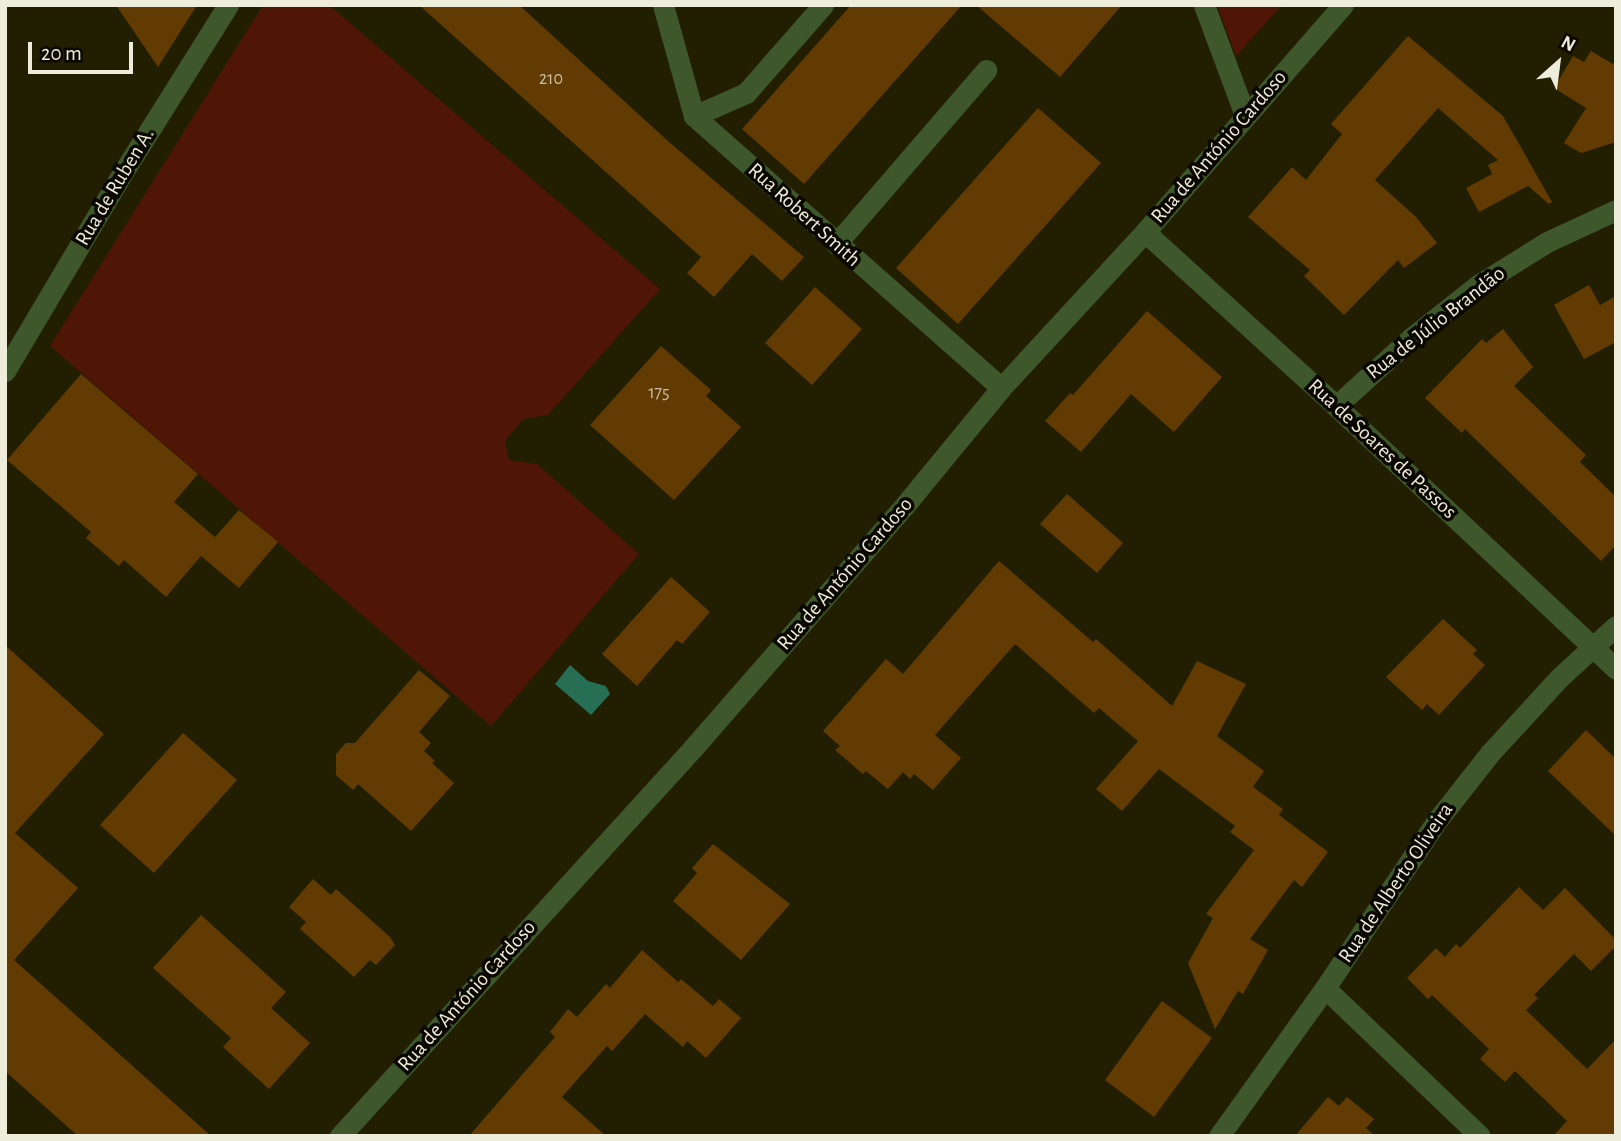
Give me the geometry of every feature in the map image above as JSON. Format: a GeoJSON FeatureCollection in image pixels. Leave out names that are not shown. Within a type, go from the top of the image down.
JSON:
{"type":"FeatureCollection","features":[{"type":"Feature","properties":{"kind":"street","name":"Rua de Ruben A."},"geometry":{"type":"LineString","coordinates":[[5,371],[117,182],[228,5]]}},
{"type":"Feature","properties":{"kind":"street"},"geometry":{"type":"LineString","coordinates":[[663,5],[694,116],[746,93],[823,5]]}},
{"type":"Feature","properties":{"kind":"street"},"geometry":{"type":"LineString","coordinates":[[1204,5],[1245,115]]}},
{"type":"Feature","properties":{"kind":"street","name":"Rua de António Cardoso"},"geometry":{"type":"LineString","coordinates":[[340,1136],[693,748],[905,505],[1001,388],[1145,232],[1343,5]]}},
{"type":"Feature","properties":{"kind":"street"},"geometry":{"type":"LineString","coordinates":[[836,244],[986,70]]}},
{"type":"Feature","properties":{"kind":"street","name":"Rua Robert Smith"},"geometry":{"type":"LineString","coordinates":[[694,116],[1001,388]]}},
{"type":"Feature","properties":{"kind":"street","name":"Rua de Júlio Brandão"},"geometry":{"type":"LineString","coordinates":[[1336,406],[1411,338],[1478,285],[1547,242],[1616,210]]}},
{"type":"Feature","properties":{"kind":"street","name":"Rua de Soares de Passos"},"geometry":{"type":"LineString","coordinates":[[1145,232],[1336,406],[1616,669]]}},
{"type":"Feature","properties":{"kind":"street","name":"Rua de Alberto Oliveira"},"geometry":{"type":"LineString","coordinates":[[1219,1136],[1325,988],[1439,818],[1491,752],[1616,626]]}},
{"type":"Feature","properties":{"kind":"street"},"geometry":{"type":"LineString","coordinates":[[1325,988],[1480,1136]]}},
{"type":"Feature","properties":{"kind":"shaded area"},"geometry":{"type":"Polygon","coordinates":[[[263,5],[329,5],[660,289],[548,415],[523,419],[505,441],[509,460],[537,464],[639,554],[491,726],[50,346],[263,5]]]}},
{"type":"Feature","properties":{"kind":"shaded area"},"geometry":{"type":"Polygon","coordinates":[[[1217,5],[1282,5],[1236,56],[1217,5]]]}},
{"type":"Feature","properties":{"kind":"shaded area"},"geometry":{"type":"Polygon","coordinates":[[[570,665],[588,681],[606,686],[610,694],[591,715],[555,684],[570,665]]]}},
{"type":"Feature","properties":{"kind":"building"},"geometry":{"type":"Polygon","coordinates":[[[116,5],[197,5],[158,67],[116,5]]]}},
{"type":"Feature","properties":{"kind":"building"},"geometry":{"type":"Polygon","coordinates":[[[419,5],[519,5],[669,142],[804,257],[782,281],[752,254],[714,297],[687,273],[701,257],[419,5]]]}},
{"type":"Feature","properties":{"kind":"building"},"geometry":{"type":"Polygon","coordinates":[[[851,5],[962,5],[804,184],[742,129],[851,5]]]}},
{"type":"Feature","properties":{"kind":"building"},"geometry":{"type":"Polygon","coordinates":[[[976,5],[1122,5],[1060,77],[976,5]]]}},
{"type":"Feature","properties":{"kind":"building"},"geometry":{"type":"Polygon","coordinates":[[[1408,36],[1503,116],[1552,202],[1549,204],[1528,186],[1479,212],[1466,188],[1492,174],[1488,165],[1498,160],[1438,108],[1375,180],[1416,217],[1437,243],[1404,268],[1398,260],[1344,315],[1304,276],[1310,270],[1248,217],[1292,167],[1306,180],[1342,134],[1331,124],[1408,36]]]}},
{"type":"Feature","properties":{"kind":"building"},"geometry":{"type":"Polygon","coordinates":[[[1591,51],[1613,64],[1616,60],[1616,142],[1581,153],[1564,143],[1586,108],[1554,88],[1573,56],[1584,62],[1591,51]]]}},
{"type":"Feature","properties":{"kind":"building"},"geometry":{"type":"Polygon","coordinates":[[[1038,108],[1101,163],[958,324],[896,268],[1038,108]]]}},
{"type":"Feature","properties":{"kind":"building"},"geometry":{"type":"Polygon","coordinates":[[[1589,285],[1600,305],[1616,296],[1616,342],[1584,359],[1554,305],[1589,285]]]}},
{"type":"Feature","properties":{"kind":"building"},"geometry":{"type":"Polygon","coordinates":[[[815,287],[862,329],[812,385],[765,343],[815,287]]]}},
{"type":"Feature","properties":{"kind":"building"},"geometry":{"type":"Polygon","coordinates":[[[1147,311],[1222,377],[1174,432],[1131,394],[1081,452],[1045,421],[1070,393],[1073,395],[1147,311]]]}},
{"type":"Feature","properties":{"kind":"building"},"geometry":{"type":"Polygon","coordinates":[[[1503,329],[1533,367],[1514,386],[1586,455],[1580,462],[1616,497],[1616,545],[1601,561],[1465,429],[1462,433],[1425,398],[1482,339],[1486,343],[1503,329]]]}},
{"type":"Feature","properties":{"kind":"building"},"geometry":{"type":"Polygon","coordinates":[[[661,346],[711,390],[706,396],[741,427],[674,500],[590,425],[661,346]]]}},
{"type":"Feature","properties":{"kind":"building"},"geometry":{"type":"Polygon","coordinates":[[[81,374],[198,474],[174,502],[215,537],[239,510],[278,542],[239,588],[201,556],[166,597],[124,560],[119,566],[86,538],[91,532],[7,460],[81,374]]]}},
{"type":"Feature","properties":{"kind":"building"},"geometry":{"type":"Polygon","coordinates":[[[1067,494],[1123,543],[1097,573],[1040,524],[1067,494]]]}},
{"type":"Feature","properties":{"kind":"building"},"geometry":{"type":"Polygon","coordinates":[[[999,561],[1093,642],[1096,639],[1172,706],[1197,661],[1246,684],[1217,736],[1264,771],[1253,787],[1283,809],[1279,815],[1328,852],[1302,887],[1294,880],[1250,939],[1268,950],[1243,994],[1238,991],[1215,1029],[1188,963],[1213,918],[1206,914],[1254,850],[1230,832],[1235,826],[1159,769],[1122,811],[1096,789],[1138,741],[1099,708],[1094,713],[1015,644],[935,735],[961,758],[933,790],[914,774],[910,779],[903,772],[888,789],[866,771],[863,774],[835,750],[840,746],[823,731],[886,659],[903,674],[999,561]]]}},
{"type":"Feature","properties":{"kind":"building"},"geometry":{"type":"Polygon","coordinates":[[[671,577],[710,612],[682,644],[677,640],[637,686],[602,654],[671,577]]]}},
{"type":"Feature","properties":{"kind":"building"},"geometry":{"type":"Polygon","coordinates":[[[1443,619],[1477,650],[1473,654],[1485,665],[1439,715],[1427,704],[1422,710],[1386,677],[1443,619]]]}},
{"type":"Feature","properties":{"kind":"building"},"geometry":{"type":"Polygon","coordinates":[[[5,645],[104,734],[15,833],[78,888],[14,960],[211,1136],[78,1136],[5,1071],[5,645]]]}},
{"type":"Feature","properties":{"kind":"building"},"geometry":{"type":"Polygon","coordinates":[[[419,670],[450,696],[419,732],[431,743],[424,751],[435,761],[432,763],[454,783],[411,831],[358,784],[353,790],[336,775],[336,754],[346,743],[355,743],[419,670]]]}},
{"type":"Feature","properties":{"kind":"building"},"geometry":{"type":"Polygon","coordinates":[[[1586,730],[1616,759],[1616,836],[1548,771],[1586,730]]]}},
{"type":"Feature","properties":{"kind":"building"},"geometry":{"type":"Polygon","coordinates":[[[183,733],[237,780],[154,873],[100,825],[183,733]]]}},
{"type":"Feature","properties":{"kind":"building"},"geometry":{"type":"Polygon","coordinates":[[[713,844],[790,904],[741,960],[673,901],[697,873],[692,868],[713,844]]]}},
{"type":"Feature","properties":{"kind":"building"},"geometry":{"type":"Polygon","coordinates":[[[313,879],[331,895],[336,889],[390,937],[395,945],[376,965],[370,960],[354,977],[300,929],[306,922],[289,907],[313,879]]]}},
{"type":"Feature","properties":{"kind":"building"},"geometry":{"type":"Polygon","coordinates":[[[1519,887],[1543,910],[1565,888],[1616,940],[1616,946],[1591,971],[1574,954],[1534,995],[1538,998],[1526,1010],[1587,1069],[1616,1039],[1616,1136],[1553,1136],[1567,1121],[1515,1071],[1505,1082],[1480,1059],[1489,1049],[1432,995],[1428,999],[1407,978],[1436,948],[1445,957],[1456,944],[1460,948],[1519,887]]]}},
{"type":"Feature","properties":{"kind":"building"},"geometry":{"type":"Polygon","coordinates":[[[201,915],[286,992],[271,1008],[310,1043],[269,1089],[223,1047],[231,1038],[153,968],[201,915]]]}},
{"type":"Feature","properties":{"kind":"building"},"geometry":{"type":"Polygon","coordinates":[[[642,950],[678,982],[681,979],[713,1006],[719,999],[741,1018],[706,1058],[687,1041],[683,1047],[645,1014],[612,1051],[607,1046],[562,1097],[606,1136],[469,1136],[555,1037],[550,1032],[568,1009],[577,1017],[606,984],[610,988],[642,950]]]}},
{"type":"Feature","properties":{"kind":"building"},"geometry":{"type":"Polygon","coordinates":[[[1162,1001],[1212,1038],[1154,1117],[1105,1080],[1162,1001]]]}},
{"type":"Feature","properties":{"kind":"building"},"geometry":{"type":"Polygon","coordinates":[[[1328,1097],[1339,1106],[1347,1097],[1374,1119],[1366,1128],[1375,1136],[1295,1136],[1328,1097]]]}}]}
